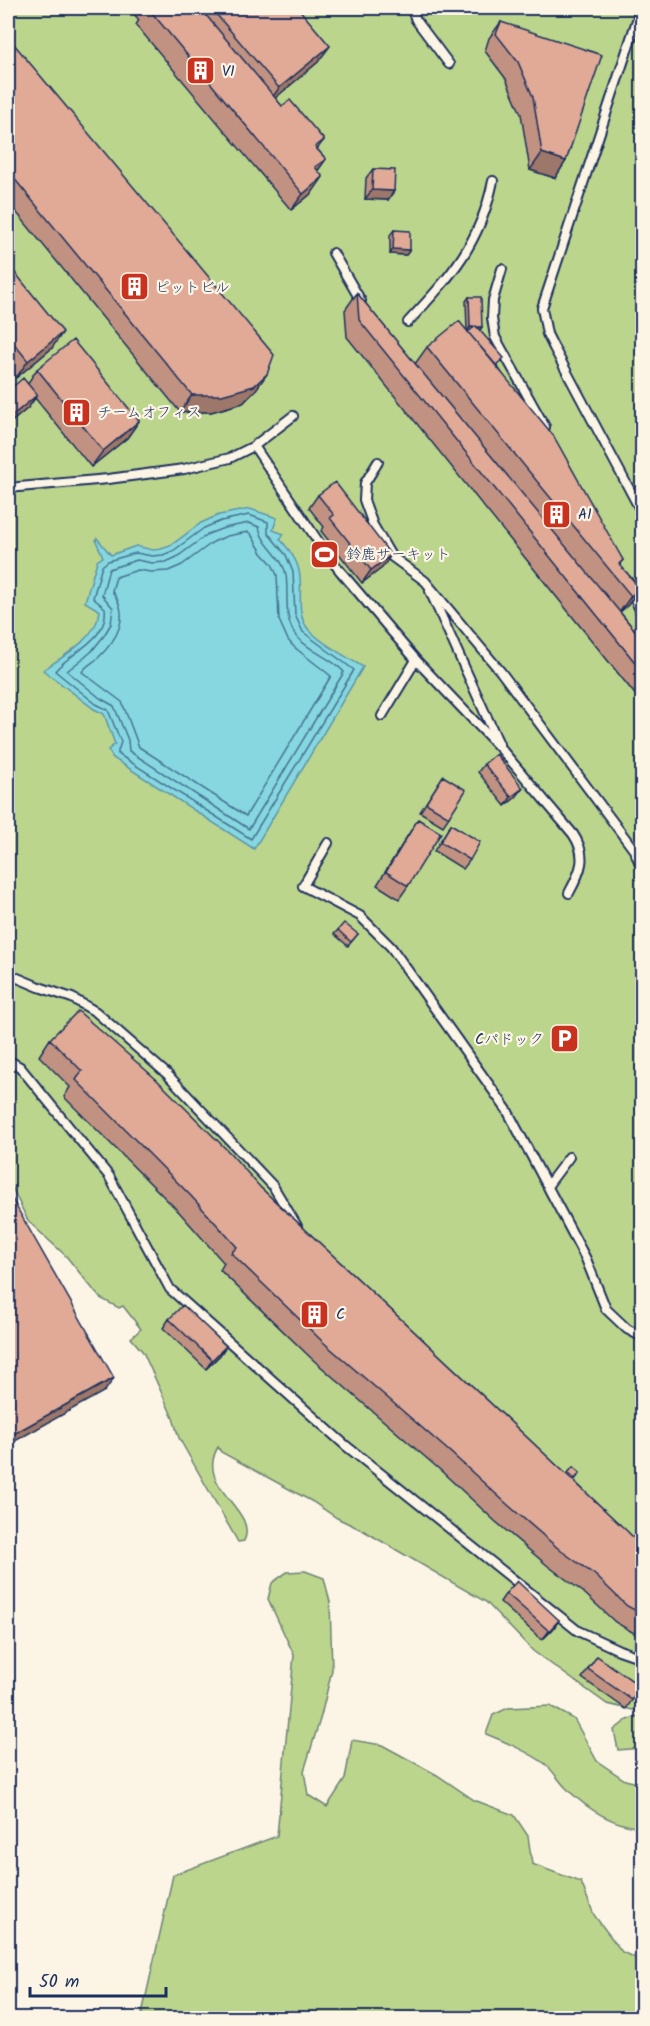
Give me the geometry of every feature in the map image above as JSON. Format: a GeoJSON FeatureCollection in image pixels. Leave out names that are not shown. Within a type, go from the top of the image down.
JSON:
{"type":"FeatureCollection","features":[{"type":"Feature","properties":{"kind":"lane"},"geometry":{"type":"LineString","coordinates":[[411,8],[416,20],[449,64]]}},
{"type":"Feature","properties":{"kind":"lane"},"geometry":{"type":"LineString","coordinates":[[641,8],[542,308],[550,341],[642,513]]}},
{"type":"Feature","properties":{"kind":"lane"},"geometry":{"type":"LineString","coordinates":[[408,321],[446,282],[466,252],[488,207],[493,182]]}},
{"type":"Feature","properties":{"kind":"lane"},"geometry":{"type":"LineString","coordinates":[[333,253],[367,309]]}},
{"type":"Feature","properties":{"kind":"lane"},"geometry":{"type":"LineString","coordinates":[[502,269],[493,300],[492,318],[495,337],[550,437]]}},
{"type":"Feature","properties":{"kind":"lane"},"geometry":{"type":"LineString","coordinates":[[8,488],[184,469],[230,458],[254,446],[293,416]]}},
{"type":"Feature","properties":{"kind":"lane"},"geometry":{"type":"LineString","coordinates":[[254,446],[326,553],[416,660],[501,749],[581,846],[582,861],[569,893]]}},
{"type":"Feature","properties":{"kind":"lane"},"geometry":{"type":"LineString","coordinates":[[378,462],[365,483],[364,500],[370,517],[391,556],[425,581],[501,672],[634,850],[642,868]]}},
{"type":"Feature","properties":{"kind":"lane"},"geometry":{"type":"LineString","coordinates":[[425,581],[501,749]]}},
{"type":"Feature","properties":{"kind":"lane"},"geometry":{"type":"LineString","coordinates":[[626,583],[642,614]]}},
{"type":"Feature","properties":{"kind":"lane"},"geometry":{"type":"LineString","coordinates":[[382,716],[416,660]]}},
{"type":"Feature","properties":{"kind":"lane"},"geometry":{"type":"LineString","coordinates":[[328,843],[303,886],[360,916],[391,947],[507,1110],[586,1259],[606,1309],[627,1329],[642,1337]]}},
{"type":"Feature","properties":{"kind":"lane"},"geometry":{"type":"LineString","coordinates":[[8,974],[72,998],[96,1012],[167,1074],[273,1186],[300,1231]]}},
{"type":"Feature","properties":{"kind":"lane"},"geometry":{"type":"LineString","coordinates":[[8,1060],[20,1067],[109,1176],[170,1289],[345,1445],[578,1631],[642,1658]]}},
{"type":"Feature","properties":{"kind":"lane"},"geometry":{"type":"LineString","coordinates":[[548,1185],[569,1156]]}},
{"type":"Feature","properties":{"kind":"green space","name":"鈴鹿サーキット"},"geometry":{"type":"Polygon","coordinates":[[[8,8],[642,8],[642,1712],[607,1704],[533,1651],[486,1602],[364,1531],[337,1518],[313,1502],[221,1452],[218,1447],[213,1462],[214,1475],[243,1519],[246,1530],[244,1541],[238,1542],[179,1438],[173,1418],[143,1352],[131,1338],[141,1329],[123,1306],[119,1308],[100,1298],[66,1256],[28,1221],[8,1179],[8,8]]]}},
{"type":"Feature","properties":{"kind":"green space"},"geometry":{"type":"Polygon","coordinates":[[[305,1571],[324,1578],[330,1602],[332,1670],[304,1771],[308,1795],[327,1807],[345,1779],[352,1740],[382,1745],[437,1775],[474,1800],[514,1815],[528,1836],[532,1864],[581,1882],[594,1915],[622,1952],[642,1961],[642,2018],[141,2018],[173,1875],[277,1836],[294,1655],[268,1599],[272,1583],[287,1572],[305,1571]]]}},
{"type":"Feature","properties":{"kind":"green space"},"geometry":{"type":"Polygon","coordinates":[[[550,1706],[574,1719],[597,1761],[625,1780],[642,1784],[642,1828],[601,1815],[574,1796],[544,1763],[486,1734],[493,1715],[508,1708],[550,1706]]]}},
{"type":"Feature","properties":{"kind":"green space"},"geometry":{"type":"Polygon","coordinates":[[[642,1714],[642,1748],[618,1750],[614,1730],[627,1720],[642,1714]]]}},
{"type":"Feature","properties":{"kind":"water"},"geometry":{"type":"Polygon","coordinates":[[[250,509],[277,518],[273,530],[284,534],[280,539],[292,554],[298,567],[302,616],[309,630],[363,667],[254,849],[113,758],[108,750],[115,744],[104,714],[43,670],[78,646],[97,621],[100,611],[85,602],[97,561],[103,557],[96,541],[97,538],[111,555],[136,546],[153,550],[161,549],[170,546],[201,523],[219,515],[250,509]]]}},
{"type":"Feature","properties":{"kind":"building"},"geometry":{"type":"Polygon","coordinates":[[[148,8],[200,8],[282,106],[290,100],[324,140],[315,147],[326,159],[315,167],[323,177],[303,194],[148,8]]]}},
{"type":"Feature","properties":{"kind":"building"},"geometry":{"type":"Polygon","coordinates":[[[211,8],[298,8],[330,46],[279,88],[211,8]]]}},
{"type":"Feature","properties":{"kind":"building"},"geometry":{"type":"Polygon","coordinates":[[[501,22],[602,55],[566,161],[542,153],[533,97],[518,62],[496,34],[501,22]]]}},
{"type":"Feature","properties":{"kind":"building","name":"ピットビル"},"geometry":{"type":"Polygon","coordinates":[[[8,37],[274,355],[267,374],[254,386],[222,395],[192,395],[8,171],[8,37]]]}},
{"type":"Feature","properties":{"kind":"building"},"geometry":{"type":"Polygon","coordinates":[[[373,169],[395,170],[394,191],[372,190],[373,169]]]}},
{"type":"Feature","properties":{"kind":"building"},"geometry":{"type":"Polygon","coordinates":[[[394,230],[410,231],[410,250],[393,249],[394,230]]]}},
{"type":"Feature","properties":{"kind":"building"},"geometry":{"type":"Polygon","coordinates":[[[8,264],[63,332],[28,361],[8,336],[8,264]]]}},
{"type":"Feature","properties":{"kind":"building"},"geometry":{"type":"Polygon","coordinates":[[[357,293],[642,639],[642,671],[359,320],[357,293]]]}},
{"type":"Feature","properties":{"kind":"building"},"geometry":{"type":"Polygon","coordinates":[[[469,297],[481,297],[482,327],[470,327],[469,297]]]}},
{"type":"Feature","properties":{"kind":"building"},"geometry":{"type":"Polygon","coordinates":[[[459,321],[553,435],[623,560],[619,564],[640,588],[631,596],[427,347],[459,321]]]}},
{"type":"Feature","properties":{"kind":"building"},"geometry":{"type":"Polygon","coordinates":[[[476,326],[504,358],[496,365],[468,332],[476,326]]]}},
{"type":"Feature","properties":{"kind":"building"},"geometry":{"type":"Polygon","coordinates":[[[73,340],[139,421],[103,451],[37,369],[73,340]]]}},
{"type":"Feature","properties":{"kind":"building"},"geometry":{"type":"Polygon","coordinates":[[[23,378],[37,395],[8,419],[8,391],[23,378]]]}},
{"type":"Feature","properties":{"kind":"building"},"geometry":{"type":"Polygon","coordinates":[[[335,482],[391,555],[371,570],[330,518],[334,515],[318,495],[335,482]]]}},
{"type":"Feature","properties":{"kind":"building"},"geometry":{"type":"Polygon","coordinates":[[[496,754],[523,788],[511,797],[484,764],[496,754]]]}},
{"type":"Feature","properties":{"kind":"building"},"geometry":{"type":"Polygon","coordinates":[[[443,776],[466,790],[449,817],[426,803],[443,776]]]}},
{"type":"Feature","properties":{"kind":"building"},"geometry":{"type":"Polygon","coordinates":[[[418,819],[441,833],[408,886],[386,872],[418,819]]]}},
{"type":"Feature","properties":{"kind":"building"},"geometry":{"type":"Polygon","coordinates":[[[451,824],[480,842],[470,860],[440,842],[451,824]]]}},
{"type":"Feature","properties":{"kind":"building"},"geometry":{"type":"Polygon","coordinates":[[[344,923],[358,934],[351,942],[338,930],[344,923]]]}},
{"type":"Feature","properties":{"kind":"building","name":"C"},"geometry":{"type":"Polygon","coordinates":[[[78,1011],[156,1079],[231,1154],[261,1188],[642,1546],[642,1614],[627,1606],[595,1575],[560,1550],[508,1505],[323,1342],[231,1253],[237,1247],[191,1196],[76,1080],[82,1071],[50,1039],[78,1011]]]}},
{"type":"Feature","properties":{"kind":"building"},"geometry":{"type":"Polygon","coordinates":[[[8,1192],[114,1378],[8,1437],[8,1192]]]}},
{"type":"Feature","properties":{"kind":"building"},"geometry":{"type":"Polygon","coordinates":[[[183,1305],[226,1346],[212,1360],[169,1319],[183,1305]]]}},
{"type":"Feature","properties":{"kind":"building"},"geometry":{"type":"Polygon","coordinates":[[[573,1467],[580,1473],[575,1479],[568,1473],[573,1467]]]}},
{"type":"Feature","properties":{"kind":"building"},"geometry":{"type":"Polygon","coordinates":[[[517,1581],[559,1620],[549,1631],[506,1593],[517,1581]]]}},
{"type":"Feature","properties":{"kind":"building"},"geometry":{"type":"Polygon","coordinates":[[[597,1656],[641,1687],[632,1700],[588,1669],[597,1656]]]}},
{"type":"Feature","properties":{"kind":"place","name":"V1"},"geometry":{"type":"Point","coordinates":[201,71]}},
{"type":"Feature","properties":{"kind":"place","name":"ピットビル"},"geometry":{"type":"Point","coordinates":[134,287]}},
{"type":"Feature","properties":{"kind":"place","name":"チームオフィス"},"geometry":{"type":"Point","coordinates":[76,412]}},
{"type":"Feature","properties":{"kind":"place","name":"A1"},"geometry":{"type":"Point","coordinates":[557,514]}},
{"type":"Feature","properties":{"kind":"place","name":"鈴鹿サーキット"},"geometry":{"type":"Point","coordinates":[325,554]}},
{"type":"Feature","properties":{"kind":"place","name":"Cパドック"},"geometry":{"type":"Point","coordinates":[565,1039]}},
{"type":"Feature","properties":{"kind":"place","name":"C"},"geometry":{"type":"Point","coordinates":[315,1314]}}]}
